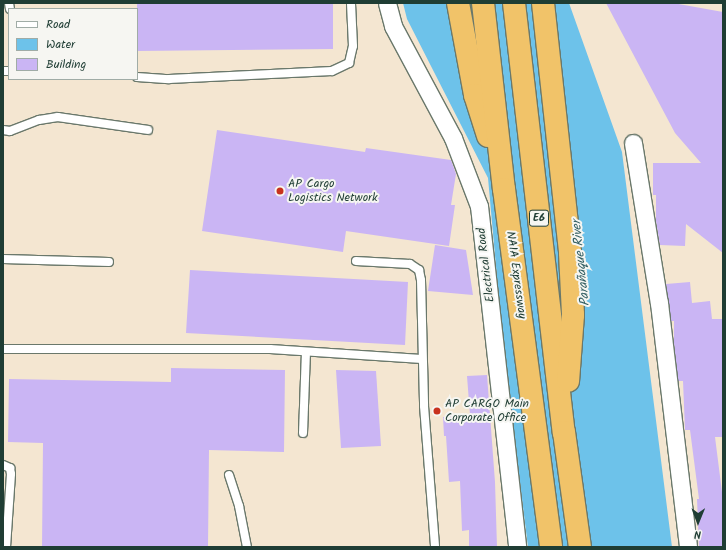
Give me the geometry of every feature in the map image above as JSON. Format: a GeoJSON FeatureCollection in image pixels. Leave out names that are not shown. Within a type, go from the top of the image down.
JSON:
{"type":"FeatureCollection","features":[{"type":"Feature","properties":{"kind":"highway"},"geometry":{"type":"LineString","coordinates":[[458,3],[475,95],[504,189]]}},
{"type":"Feature","properties":{"kind":"highway","name":"NAIA Expressway"},"geometry":{"type":"LineString","coordinates":[[483,3],[504,189],[551,547]]}},
{"type":"Feature","properties":{"kind":"highway","name":"E6"},"geometry":{"type":"LineString","coordinates":[[514,3],[564,432],[580,547]]}},
{"type":"Feature","properties":{"kind":"highway"},"geometry":{"type":"LineString","coordinates":[[543,3],[570,253],[573,314],[564,432]]}},
{"type":"Feature","properties":{"kind":"street","name":"Electrical Road"},"geometry":{"type":"LineString","coordinates":[[387,3],[393,26],[453,138],[479,206],[517,547]]}},
{"type":"Feature","properties":{"kind":"street"},"geometry":{"type":"LineString","coordinates":[[633,143],[659,303],[688,547]]}},
{"type":"Feature","properties":{"kind":"lane"},"geometry":{"type":"LineString","coordinates":[[138,77],[169,78],[332,71],[348,63],[352,46],[351,3]]}},
{"type":"Feature","properties":{"kind":"lane"},"geometry":{"type":"LineString","coordinates":[[3,130],[10,131],[39,120],[58,117],[148,130]]}},
{"type":"Feature","properties":{"kind":"lane"},"geometry":{"type":"LineString","coordinates":[[3,259],[109,262]]}},
{"type":"Feature","properties":{"kind":"lane"},"geometry":{"type":"LineString","coordinates":[[356,261],[410,264],[419,270],[421,280],[422,360],[435,547]]}},
{"type":"Feature","properties":{"kind":"lane"},"geometry":{"type":"LineString","coordinates":[[3,349],[264,349],[422,360]]}},
{"type":"Feature","properties":{"kind":"lane"},"geometry":{"type":"LineString","coordinates":[[304,434],[306,352]]}},
{"type":"Feature","properties":{"kind":"lane"},"geometry":{"type":"LineString","coordinates":[[3,465],[10,468],[11,474],[6,500],[6,547]]}},
{"type":"Feature","properties":{"kind":"lane"},"geometry":{"type":"LineString","coordinates":[[229,474],[239,506],[247,547]]}},
{"type":"Feature","properties":{"kind":"water","name":"Parañaque River"},"geometry":{"type":"Polygon","coordinates":[[[403,3],[569,3],[622,152],[672,547],[528,547],[504,355],[488,178],[407,19],[403,3]]]}},
{"type":"Feature","properties":{"kind":"building"},"geometry":{"type":"Polygon","coordinates":[[[137,3],[333,3],[333,49],[138,51],[137,3]]]}},
{"type":"Feature","properties":{"kind":"building"},"geometry":{"type":"Polygon","coordinates":[[[606,3],[673,3],[723,12],[723,253],[686,224],[685,246],[660,245],[656,221],[656,195],[653,195],[653,163],[701,163],[675,133],[606,3]]]}},
{"type":"Feature","properties":{"kind":"building","name":"AP Cargo Logistics Network"},"geometry":{"type":"Polygon","coordinates":[[[217,130],[365,152],[366,148],[451,160],[456,174],[451,205],[455,205],[449,246],[346,231],[343,252],[202,231],[217,130]]]}},
{"type":"Feature","properties":{"kind":"building"},"geometry":{"type":"Polygon","coordinates":[[[435,245],[466,250],[473,295],[428,291],[435,245]]]}},
{"type":"Feature","properties":{"kind":"building"},"geometry":{"type":"Polygon","coordinates":[[[190,270],[408,282],[405,345],[186,333],[190,270]]]}},
{"type":"Feature","properties":{"kind":"building"},"geometry":{"type":"Polygon","coordinates":[[[690,282],[692,303],[710,301],[712,319],[723,319],[723,437],[715,437],[723,500],[723,547],[699,547],[697,499],[699,499],[690,430],[685,430],[683,381],[678,381],[674,343],[674,321],[671,321],[666,284],[690,282]]]}},
{"type":"Feature","properties":{"kind":"building"},"geometry":{"type":"Polygon","coordinates":[[[171,368],[285,370],[284,452],[209,450],[208,547],[42,547],[43,443],[8,442],[9,379],[171,382],[171,368]]]}},
{"type":"Feature","properties":{"kind":"building"},"geometry":{"type":"Polygon","coordinates":[[[336,370],[376,371],[381,446],[341,448],[336,370]]]}},
{"type":"Feature","properties":{"kind":"building"},"geometry":{"type":"Polygon","coordinates":[[[487,375],[495,482],[497,547],[469,547],[469,530],[462,531],[460,481],[449,482],[446,436],[444,436],[443,417],[470,415],[467,376],[487,375]]]}},
{"type":"Feature","properties":{"kind":"place","name":"AP Cargo Logistics Network"},"geometry":{"type":"Point","coordinates":[280,191]}},
{"type":"Feature","properties":{"kind":"place","name":"AP CARGO Main Corporate Office"},"geometry":{"type":"Point","coordinates":[437,411]}}]}
